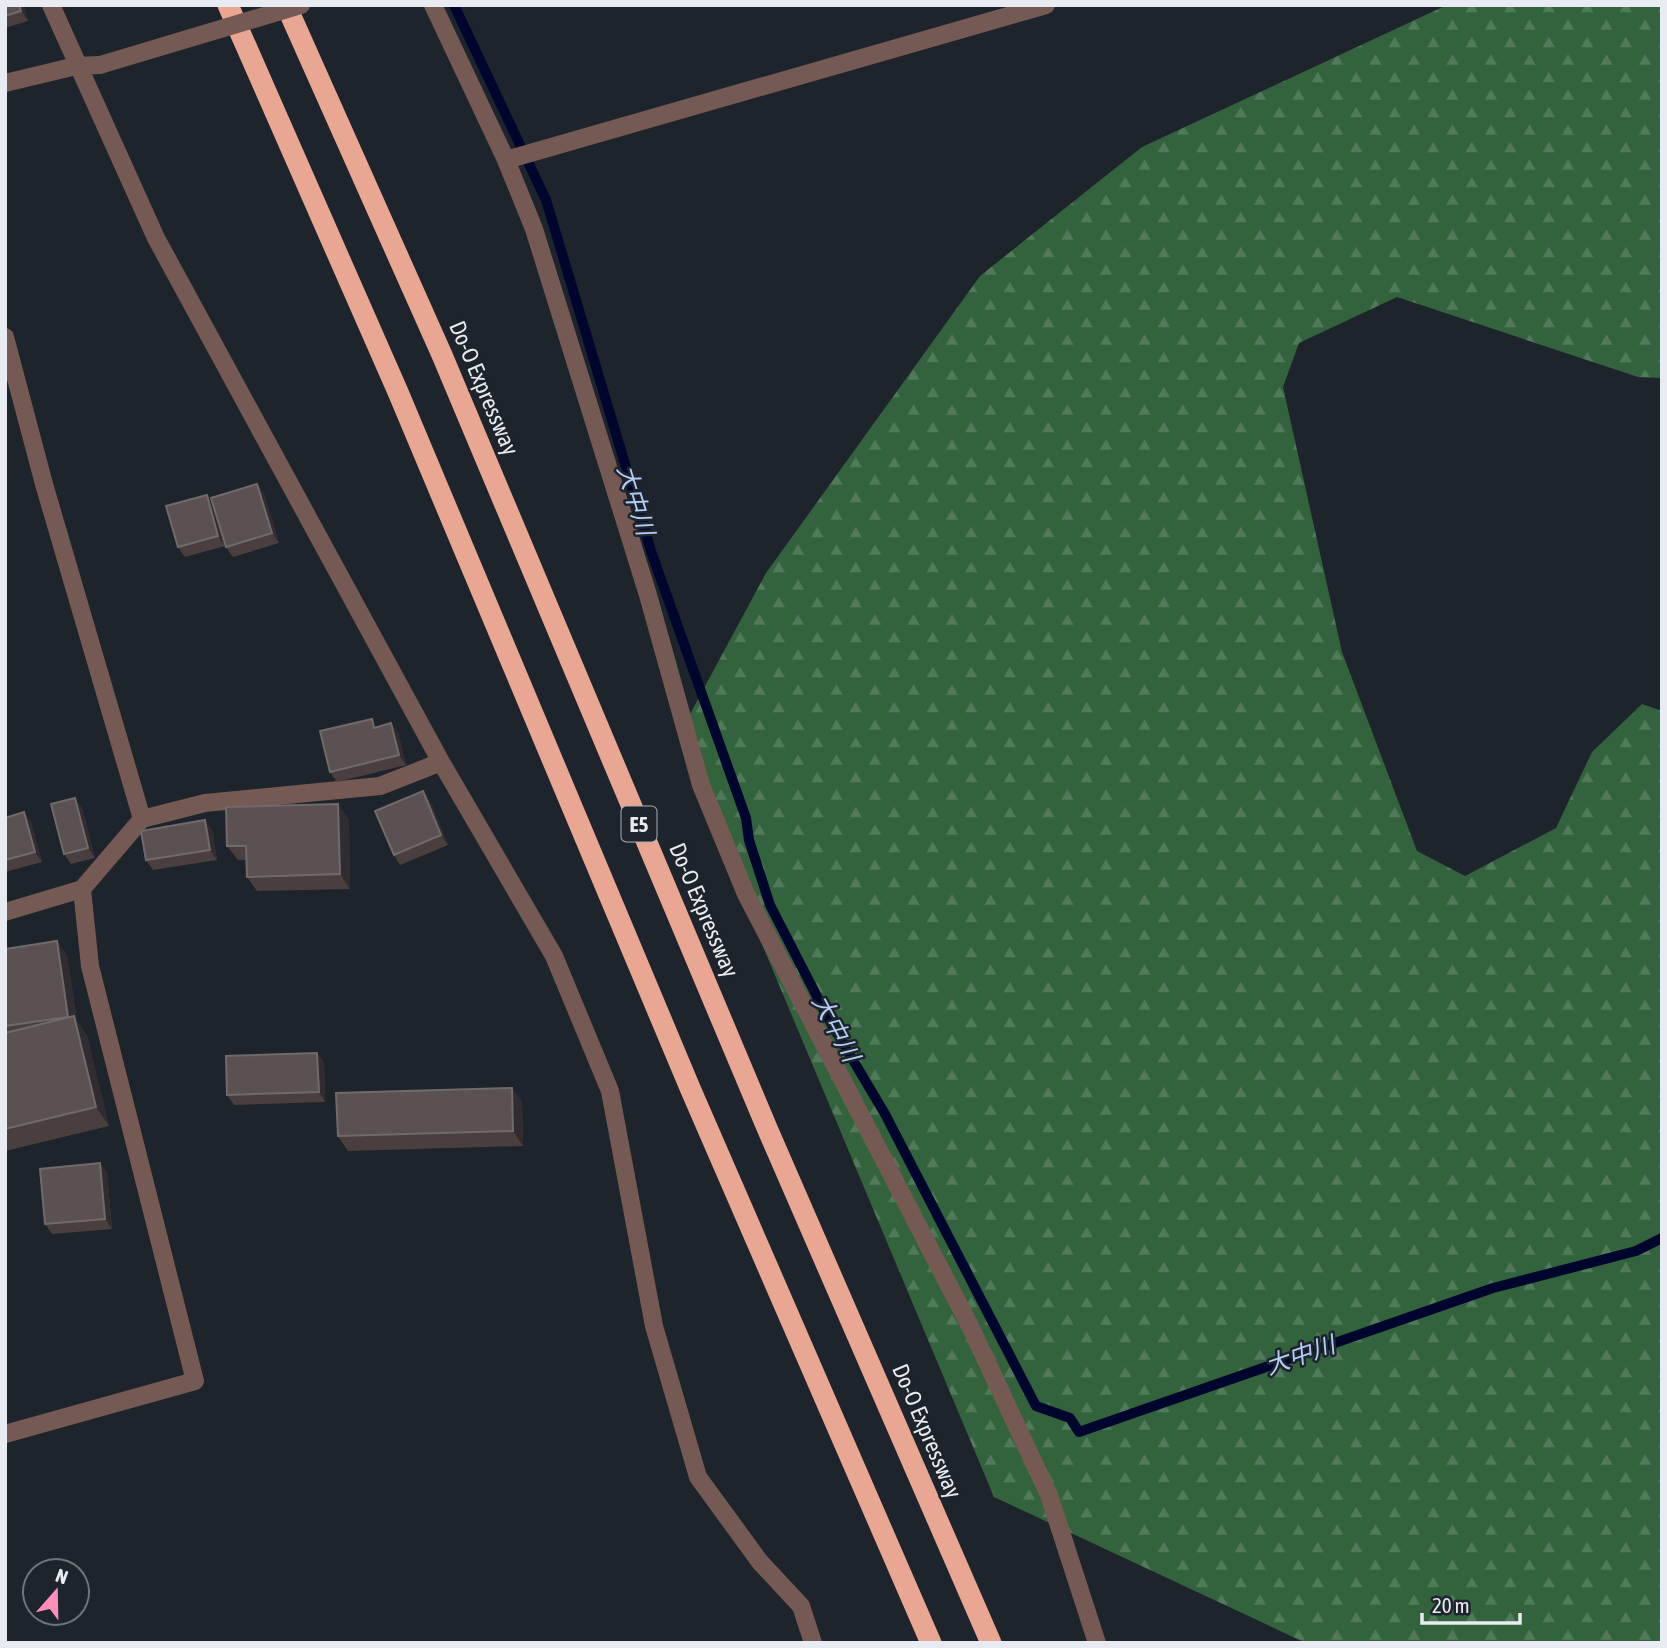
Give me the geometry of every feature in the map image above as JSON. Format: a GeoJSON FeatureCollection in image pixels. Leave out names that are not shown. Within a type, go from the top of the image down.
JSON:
{"type":"FeatureCollection","features":[{"type":"Feature","properties":{"kind":"highway","name":"E5"},"geometry":{"type":"LineString","coordinates":[[228,5],[398,392],[690,1088],[931,1643]]}},
{"type":"Feature","properties":{"kind":"highway","name":"Do-O Expressway"},"geometry":{"type":"LineString","coordinates":[[286,5],[442,355],[767,1128],[991,1643]]}},
{"type":"Feature","properties":{"kind":"street"},"geometry":{"type":"LineString","coordinates":[[51,5],[156,238],[442,762],[554,956],[610,1091],[654,1326],[698,1477],[760,1562],[801,1606],[813,1643]]}},
{"type":"Feature","properties":{"kind":"street"},"geometry":{"type":"LineString","coordinates":[[5,83],[76,65],[100,65],[301,5]]}},
{"type":"Feature","properties":{"kind":"street"},"geometry":{"type":"LineString","coordinates":[[433,5],[506,159],[534,229],[648,595],[701,785],[746,894],[970,1326],[1049,1495],[1097,1643]]}},
{"type":"Feature","properties":{"kind":"street"},"geometry":{"type":"LineString","coordinates":[[506,159],[1046,5]]}},
{"type":"Feature","properties":{"kind":"street"},"geometry":{"type":"LineString","coordinates":[[5,337],[44,484],[142,818]]}},
{"type":"Feature","properties":{"kind":"street"},"geometry":{"type":"LineString","coordinates":[[5,912],[82,889],[142,818],[205,803],[380,786],[442,762]]}},
{"type":"Feature","properties":{"kind":"street"},"geometry":{"type":"LineString","coordinates":[[5,1434],[195,1381],[90,966],[82,889]]}},
{"type":"Feature","properties":{"kind":"green space"},"geometry":{"type":"Polygon","coordinates":[[[1447,5],[1662,5],[1662,378],[1638,377],[1397,297],[1299,343],[1283,387],[1342,652],[1417,851],[1465,876],[1556,828],[1592,752],[1642,704],[1662,711],[1662,1643],[1306,1643],[994,1497],[727,861],[689,716],[766,573],[980,276],[1142,147],[1447,5]]]}},
{"type":"Feature","properties":{"kind":"building"},"geometry":{"type":"Polygon","coordinates":[[[5,5],[19,5],[21,11],[5,16],[5,5]]]}},
{"type":"Feature","properties":{"kind":"building"},"geometry":{"type":"Polygon","coordinates":[[[257,484],[272,533],[226,547],[211,498],[257,484]]]}},
{"type":"Feature","properties":{"kind":"building"},"geometry":{"type":"Polygon","coordinates":[[[207,495],[218,536],[178,547],[166,506],[207,495]]]}},
{"type":"Feature","properties":{"kind":"building"},"geometry":{"type":"Polygon","coordinates":[[[372,719],[374,728],[391,723],[399,755],[330,772],[320,731],[372,719]]]}},
{"type":"Feature","properties":{"kind":"building"},"geometry":{"type":"Polygon","coordinates":[[[423,791],[441,835],[394,855],[375,811],[423,791]]]}},
{"type":"Feature","properties":{"kind":"building"},"geometry":{"type":"Polygon","coordinates":[[[75,798],[88,848],[64,854],[51,804],[75,798]]]}},
{"type":"Feature","properties":{"kind":"building"},"geometry":{"type":"Polygon","coordinates":[[[338,804],[340,874],[247,877],[246,846],[227,846],[226,807],[338,804]]]}},
{"type":"Feature","properties":{"kind":"building"},"geometry":{"type":"Polygon","coordinates":[[[24,812],[35,852],[5,860],[5,818],[24,812]]]}},
{"type":"Feature","properties":{"kind":"building"},"geometry":{"type":"Polygon","coordinates":[[[205,820],[210,850],[146,860],[141,831],[205,820]]]}},
{"type":"Feature","properties":{"kind":"building"},"geometry":{"type":"Polygon","coordinates":[[[57,941],[68,1017],[5,1026],[5,949],[57,941]]]}},
{"type":"Feature","properties":{"kind":"building"},"geometry":{"type":"Polygon","coordinates":[[[74,1016],[96,1107],[5,1129],[5,1033],[74,1016]]]}},
{"type":"Feature","properties":{"kind":"building"},"geometry":{"type":"Polygon","coordinates":[[[317,1053],[319,1092],[227,1095],[226,1056],[317,1053]]]}},
{"type":"Feature","properties":{"kind":"building"},"geometry":{"type":"Polygon","coordinates":[[[512,1088],[513,1131],[338,1136],[336,1093],[512,1088]]]}},
{"type":"Feature","properties":{"kind":"building"},"geometry":{"type":"Polygon","coordinates":[[[100,1163],[105,1219],[45,1224],[40,1169],[100,1163]]]}},
{"type":"Feature","properties":{"kind":"waterway","name":"大中川"},"geometry":{"type":"LineString","coordinates":[[454,5],[546,200],[652,554],[746,818],[749,840],[770,905],[828,1018],[885,1114],[1036,1406],[1070,1418],[1079,1432],[1493,1288],[1636,1251],[1662,1238]]}}]}
